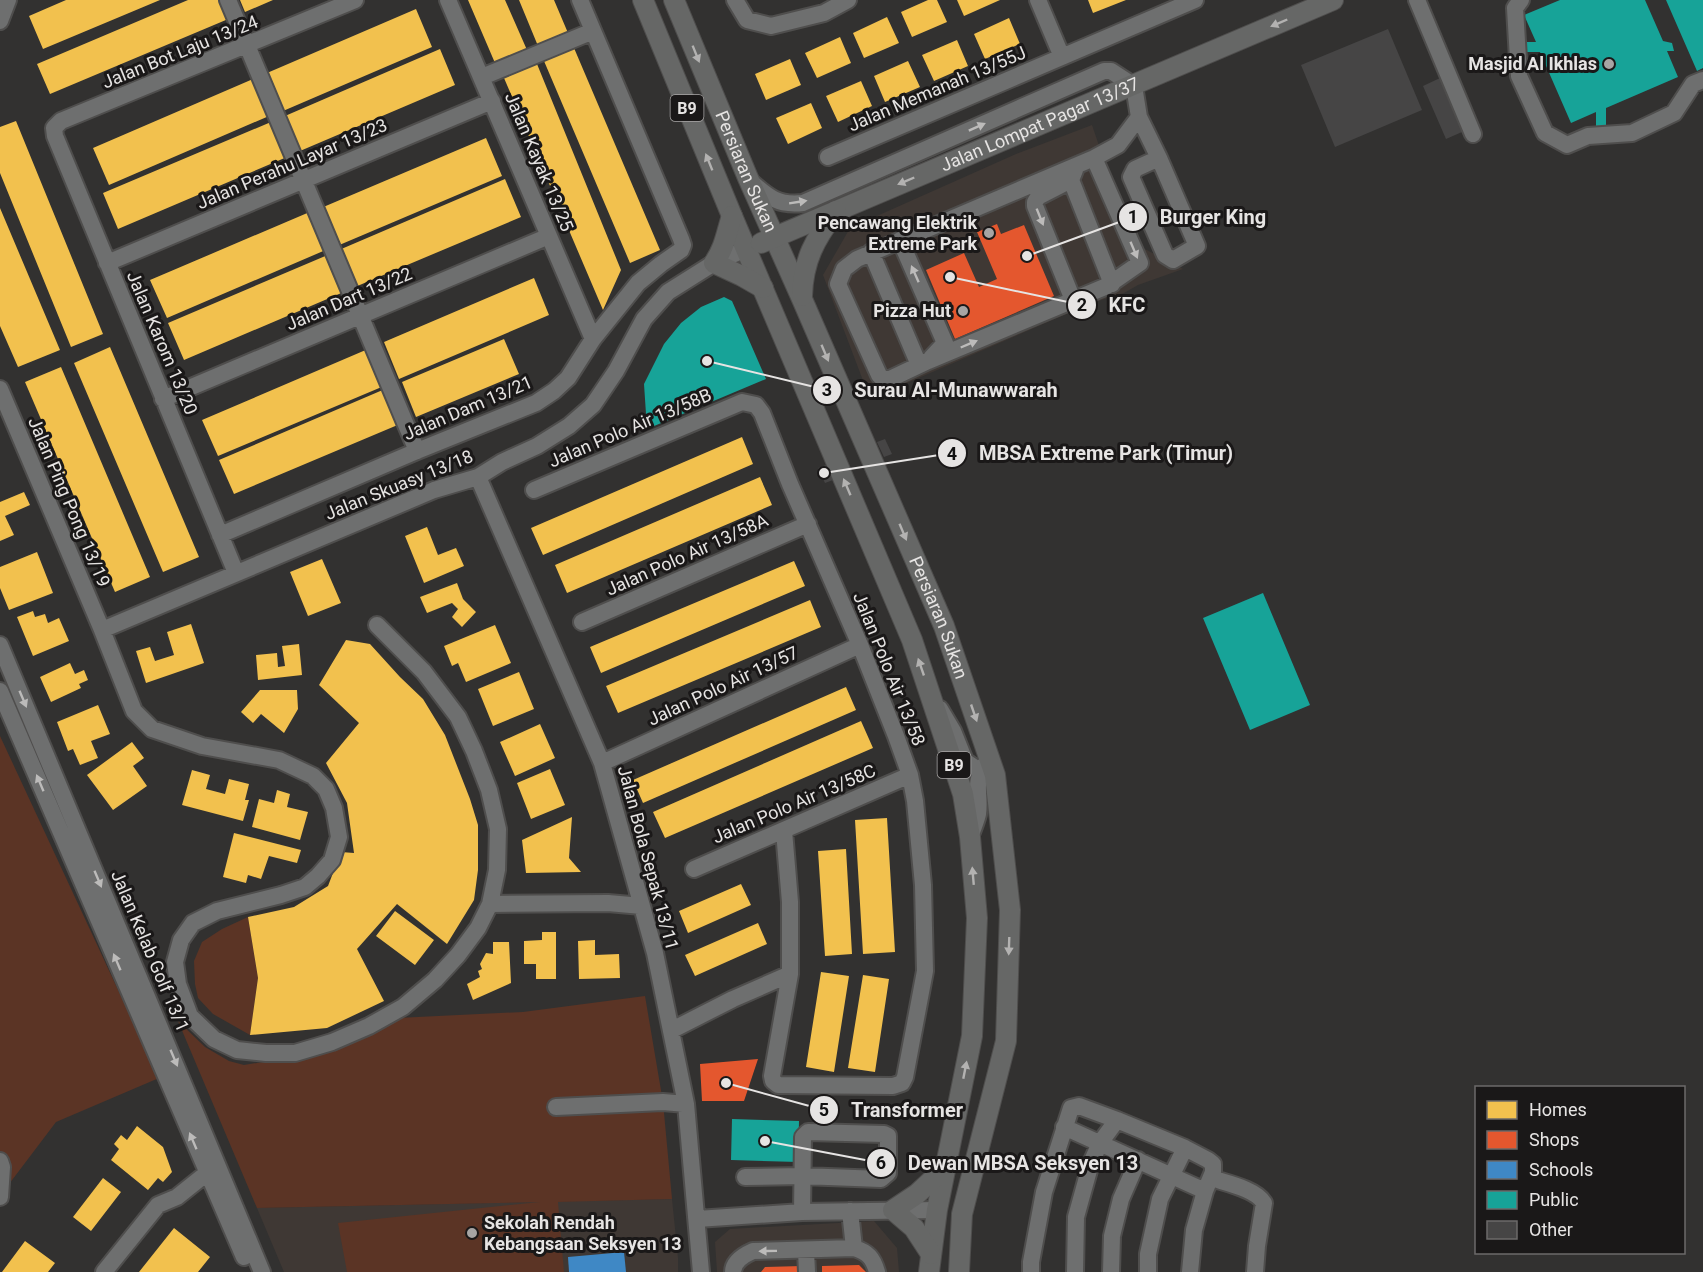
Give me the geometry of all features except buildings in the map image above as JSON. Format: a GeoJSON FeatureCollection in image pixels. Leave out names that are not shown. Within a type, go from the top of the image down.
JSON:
{"type":"FeatureCollection","features":[{"type":"Feature","properties":{"kind":"main road","name":"Persiaran Sukan"},"geometry":{"type":"LineString","coordinates":[[643,0],[912,640],[963,794],[970,837],[977,918],[972,1036],[937,1210],[930,1263]]}},
{"type":"Feature","properties":{"kind":"main road","name":"Persiaran Sukan"},"geometry":{"type":"LineString","coordinates":[[674,0],[773,238],[802,299],[944,626],[989,768],[1010,910],[1006,1041],[962,1214],[959,1272]]}},
{"type":"Feature","properties":{"kind":"main road","name":"Jalan Lompat Pagar 13/37"},"geometry":{"type":"LineString","coordinates":[[746,249],[1333,0]]}},
{"type":"Feature","properties":{"kind":"main road"},"geometry":{"type":"LineString","coordinates":[[802,299],[802,278],[808,258],[815,242],[836,211]]}},
{"type":"Feature","properties":{"kind":"main road"},"geometry":{"type":"LineString","coordinates":[[732,216],[725,243],[714,263],[763,288]]}},
{"type":"Feature","properties":{"kind":"main road"},"geometry":{"type":"LineString","coordinates":[[930,1263],[914,1228],[893,1210],[917,1194],[945,1168]]}},
{"type":"Feature","properties":{"kind":"main road"},"geometry":{"type":"LineString","coordinates":[[960,1242],[946,1218],[937,1210],[951,1203],[969,1183]]}},
{"type":"Feature","properties":{"kind":"street"},"geometry":{"type":"LineString","coordinates":[[0,21],[8,0]]}},
{"type":"Feature","properties":{"kind":"street"},"geometry":{"type":"LineString","coordinates":[[228,0],[417,451]]}},
{"type":"Feature","properties":{"kind":"street","name":"Jalan Bot Laju 13/24"},"geometry":{"type":"LineString","coordinates":[[54,128],[61,122],[355,0]]}},
{"type":"Feature","properties":{"kind":"street","name":"Jalan Kayak 13/25"},"geometry":{"type":"LineString","coordinates":[[448,0],[593,339]]}},
{"type":"Feature","properties":{"kind":"street"},"geometry":{"type":"LineString","coordinates":[[482,77],[593,31],[580,0]]}},
{"type":"Feature","properties":{"kind":"street"},"geometry":{"type":"LineString","coordinates":[[735,1],[747,20],[771,26],[824,13],[848,0]]}},
{"type":"Feature","properties":{"kind":"street"},"geometry":{"type":"LineString","coordinates":[[1038,0],[1062,57]]}},
{"type":"Feature","properties":{"kind":"street","name":"Jalan Memanah 13/55J"},"geometry":{"type":"LineString","coordinates":[[828,157],[1195,0]]}},
{"type":"Feature","properties":{"kind":"street"},"geometry":{"type":"LineString","coordinates":[[1417,0],[1473,134]]}},
{"type":"Feature","properties":{"kind":"street"},"geometry":{"type":"LineString","coordinates":[[1521,0],[1515,8],[1520,76],[1545,134],[1567,144],[1588,136],[1632,133],[1674,113],[1693,84],[1703,80]]}},
{"type":"Feature","properties":{"kind":"street","name":"Jalan Dam 13/21"},"geometry":{"type":"LineString","coordinates":[[220,535],[536,403],[568,378],[593,339],[638,283],[681,250],[683,245],[681,239],[593,31]]}},
{"type":"Feature","properties":{"kind":"street"},"geometry":{"type":"LineString","coordinates":[[748,178],[767,196],[790,204],[802,203],[1104,71],[1112,71],[1134,86],[1139,117],[1159,158],[1197,246],[1173,260],[1165,255],[1131,177],[1135,170],[1159,158]]}},
{"type":"Feature","properties":{"kind":"street","name":"Jalan Perahu Layar 13/23"},"geometry":{"type":"LineString","coordinates":[[107,263],[492,101]]}},
{"type":"Feature","properties":{"kind":"street"},"geometry":{"type":"LineString","coordinates":[[1073,300],[1035,202],[1038,197],[1094,158],[1118,145],[1139,117]]}},
{"type":"Feature","properties":{"kind":"street","name":"Jalan Karom 13/20"},"geometry":{"type":"LineString","coordinates":[[54,128],[55,136],[236,573]]}},
{"type":"Feature","properties":{"kind":"street"},"geometry":{"type":"LineString","coordinates":[[1073,173],[871,252],[844,269],[838,284],[879,375],[883,379],[890,379],[1112,284],[1140,263],[1094,158]]}},
{"type":"Feature","properties":{"kind":"street"},"geometry":{"type":"LineString","coordinates":[[1073,173],[1112,284]]}},
{"type":"Feature","properties":{"kind":"street","name":"Jalan Dart 13/22"},"geometry":{"type":"LineString","coordinates":[[164,399],[549,236]]}},
{"type":"Feature","properties":{"kind":"street"},"geometry":{"type":"LineString","coordinates":[[900,240],[945,343],[924,363]]}},
{"type":"Feature","properties":{"kind":"street","name":"Jalan Skuasy 13/18"},"geometry":{"type":"LineString","coordinates":[[102,630],[434,490],[478,477],[502,462],[537,446],[569,426],[593,405],[616,371],[644,319],[669,292],[714,263],[746,249]]}},
{"type":"Feature","properties":{"kind":"street"},"geometry":{"type":"LineString","coordinates":[[871,252],[924,363]]}},
{"type":"Feature","properties":{"kind":"street","name":"Jalan Ping Pong 13/19"},"geometry":{"type":"LineString","coordinates":[[0,389],[134,711],[152,729],[202,746],[279,760],[314,776],[326,789],[334,808],[339,837],[332,860],[318,876],[305,887],[217,911],[194,923],[181,940],[176,962],[178,984],[190,1016],[214,1039],[237,1050],[295,1053],[332,1042],[369,1026],[403,1007],[435,980],[458,955],[478,928],[490,904],[497,870],[498,829],[489,790],[474,751],[458,717],[423,672],[377,625]]}},
{"type":"Feature","properties":{"kind":"street","name":"Jalan Polo Air 13/58B"},"geometry":{"type":"LineString","coordinates":[[534,490],[742,402]]}},
{"type":"Feature","properties":{"kind":"street","name":"Jalan Polo Air 13/58"},"geometry":{"type":"LineString","coordinates":[[742,402],[756,405],[762,413],[860,645],[897,736],[910,775],[915,801],[923,885],[925,971],[902,1083],[893,1086],[778,1085],[773,1082],[772,1076],[790,974]]}},
{"type":"Feature","properties":{"kind":"street","name":"Jalan Bola Sepak 13/11"},"geometry":{"type":"LineString","coordinates":[[478,477],[602,763],[655,953],[672,1030],[686,1104],[701,1272]]}},
{"type":"Feature","properties":{"kind":"street","name":"Jalan Polo Air 13/58A"},"geometry":{"type":"LineString","coordinates":[[582,622],[807,524]]}},
{"type":"Feature","properties":{"kind":"street","name":"Jalan Kelab Golf 13/1"},"geometry":{"type":"LineString","coordinates":[[0,645],[179,1070],[213,1170],[262,1272]]}},
{"type":"Feature","properties":{"kind":"street","name":"Jalan Polo Air 13/57"},"geometry":{"type":"LineString","coordinates":[[602,763],[860,645]]}},
{"type":"Feature","properties":{"kind":"street"},"geometry":{"type":"LineString","coordinates":[[0,691],[213,1170],[250,1272]]}},
{"type":"Feature","properties":{"kind":"street"},"geometry":{"type":"LineString","coordinates":[[932,700],[953,731],[965,761],[989,768],[976,790],[978,812],[970,837]]}},
{"type":"Feature","properties":{"kind":"street","name":"Jalan Polo Air 13/58C"},"geometry":{"type":"LineString","coordinates":[[694,869],[910,775]]}},
{"type":"Feature","properties":{"kind":"street"},"geometry":{"type":"LineString","coordinates":[[672,1030],[733,999],[790,974],[790,902],[784,831]]}},
{"type":"Feature","properties":{"kind":"street"},"geometry":{"type":"LineString","coordinates":[[490,904],[608,903],[642,906]]}},
{"type":"Feature","properties":{"kind":"street"},"geometry":{"type":"LineString","coordinates":[[556,1107],[663,1102],[686,1104]]}},
{"type":"Feature","properties":{"kind":"street"},"geometry":{"type":"LineString","coordinates":[[1031,1272],[1044,1192],[1071,1108],[1079,1106],[1185,1148],[1213,1164],[1213,1172],[1194,1230],[1190,1272]]}},
{"type":"Feature","properties":{"kind":"street"},"geometry":{"type":"LineString","coordinates":[[1075,1272],[1076,1217],[1091,1163],[1100,1143],[1117,1120]]}},
{"type":"Feature","properties":{"kind":"street"},"geometry":{"type":"LineString","coordinates":[[1064,1127],[1172,1176],[1249,1191],[1261,1197],[1264,1203],[1255,1272]]}},
{"type":"Feature","properties":{"kind":"street"},"geometry":{"type":"LineString","coordinates":[[745,1177],[802,1176],[881,1179],[888,1173],[888,1136],[808,1132],[804,1134],[802,1137],[802,1176],[802,1212]]}},
{"type":"Feature","properties":{"kind":"street"},"geometry":{"type":"LineString","coordinates":[[1148,1272],[1148,1254],[1160,1198],[1185,1148]]}},
{"type":"Feature","properties":{"kind":"street"},"geometry":{"type":"LineString","coordinates":[[1111,1272],[1112,1236],[1120,1199],[1138,1160]]}},
{"type":"Feature","properties":{"kind":"street"},"geometry":{"type":"LineString","coordinates":[[0,1161],[2,1182],[0,1197]]}},
{"type":"Feature","properties":{"kind":"street"},"geometry":{"type":"LineString","coordinates":[[104,1272],[158,1205],[177,1197],[213,1170]]}},
{"type":"Feature","properties":{"kind":"street"},"geometry":{"type":"LineString","coordinates":[[697,1219],[802,1212],[937,1210]]}},
{"type":"Feature","properties":{"kind":"street"},"geometry":{"type":"LineString","coordinates":[[850,1211],[854,1248]]}},
{"type":"Feature","properties":{"kind":"street"},"geometry":{"type":"LineString","coordinates":[[733,1270],[744,1255],[753,1251],[854,1248],[864,1251],[872,1258],[877,1272]]}},
{"type":"Feature","properties":{"kind":"street"},"geometry":{"type":"LineString","coordinates":[[806,1251],[807,1272]]}},
{"type":"Feature","properties":{"kind":"shaded area"},"geometry":{"type":"Polygon","coordinates":[[[1092,125],[1108,172],[1141,247],[1183,269],[1138,285],[1124,293],[1092,303],[870,399],[823,275],[850,228],[1016,154],[1092,125]]]}},
{"type":"Feature","properties":{"kind":"shaded area"},"geometry":{"type":"Polygon","coordinates":[[[0,736],[159,1078],[56,1122],[0,1196],[0,736]]]}},
{"type":"Feature","properties":{"kind":"shaded area"},"geometry":{"type":"Polygon","coordinates":[[[248,917],[258,978],[250,1035],[213,1014],[198,998],[194,961],[202,942],[222,929],[248,917]]]}},
{"type":"Feature","properties":{"kind":"shaded area"},"geometry":{"type":"Polygon","coordinates":[[[645,996],[663,1102],[672,1199],[558,1202],[564,1272],[347,1272],[338,1223],[540,1202],[257,1208],[178,1021],[205,1047],[229,1061],[244,1065],[295,1057],[397,1018],[523,1012],[645,996]]]}},
{"type":"Feature","properties":{"kind":"shaded area","name":"Sekolah Rendah Kebangsaan Seksyen 13"},"geometry":{"type":"Polygon","coordinates":[[[672,1199],[678,1272],[284,1272],[257,1208],[672,1199]]]}},
{"type":"Feature","properties":{"kind":"shaded area"},"geometry":{"type":"Polygon","coordinates":[[[874,1221],[897,1248],[899,1272],[717,1272],[715,1242],[730,1229],[874,1221]]]}},
{"type":"Feature","properties":{"kind":"place","name":"Masjid Al Ikhlas"},"geometry":{"type":"Point","coordinates":[1609,64]}},
{"type":"Feature","properties":{"kind":"place","name":"Pencawang Elektrik Extreme Park"},"geometry":{"type":"Point","coordinates":[989,233]}},
{"type":"Feature","properties":{"kind":"place","name":"Burger King"},"geometry":{"type":"Point","coordinates":[1027,256]}},
{"type":"Feature","properties":{"kind":"place","name":"KFC"},"geometry":{"type":"Point","coordinates":[950,277]}},
{"type":"Feature","properties":{"kind":"place","name":"Pizza Hut"},"geometry":{"type":"Point","coordinates":[963,311]}},
{"type":"Feature","properties":{"kind":"place","name":"Surau Al-Munawwarah"},"geometry":{"type":"Point","coordinates":[707,361]}},
{"type":"Feature","properties":{"kind":"place","name":"MBSA Extreme Park (Timur)"},"geometry":{"type":"Point","coordinates":[824,473]}},
{"type":"Feature","properties":{"kind":"place","name":"Transformer"},"geometry":{"type":"Point","coordinates":[726,1083]}},
{"type":"Feature","properties":{"kind":"place","name":"Dewan MBSA Seksyen 13"},"geometry":{"type":"Point","coordinates":[765,1141]}},
{"type":"Feature","properties":{"kind":"place","name":"Sekolah Rendah Kebangsaan Seksyen 13"},"geometry":{"type":"Point","coordinates":[472,1233]}}]}
